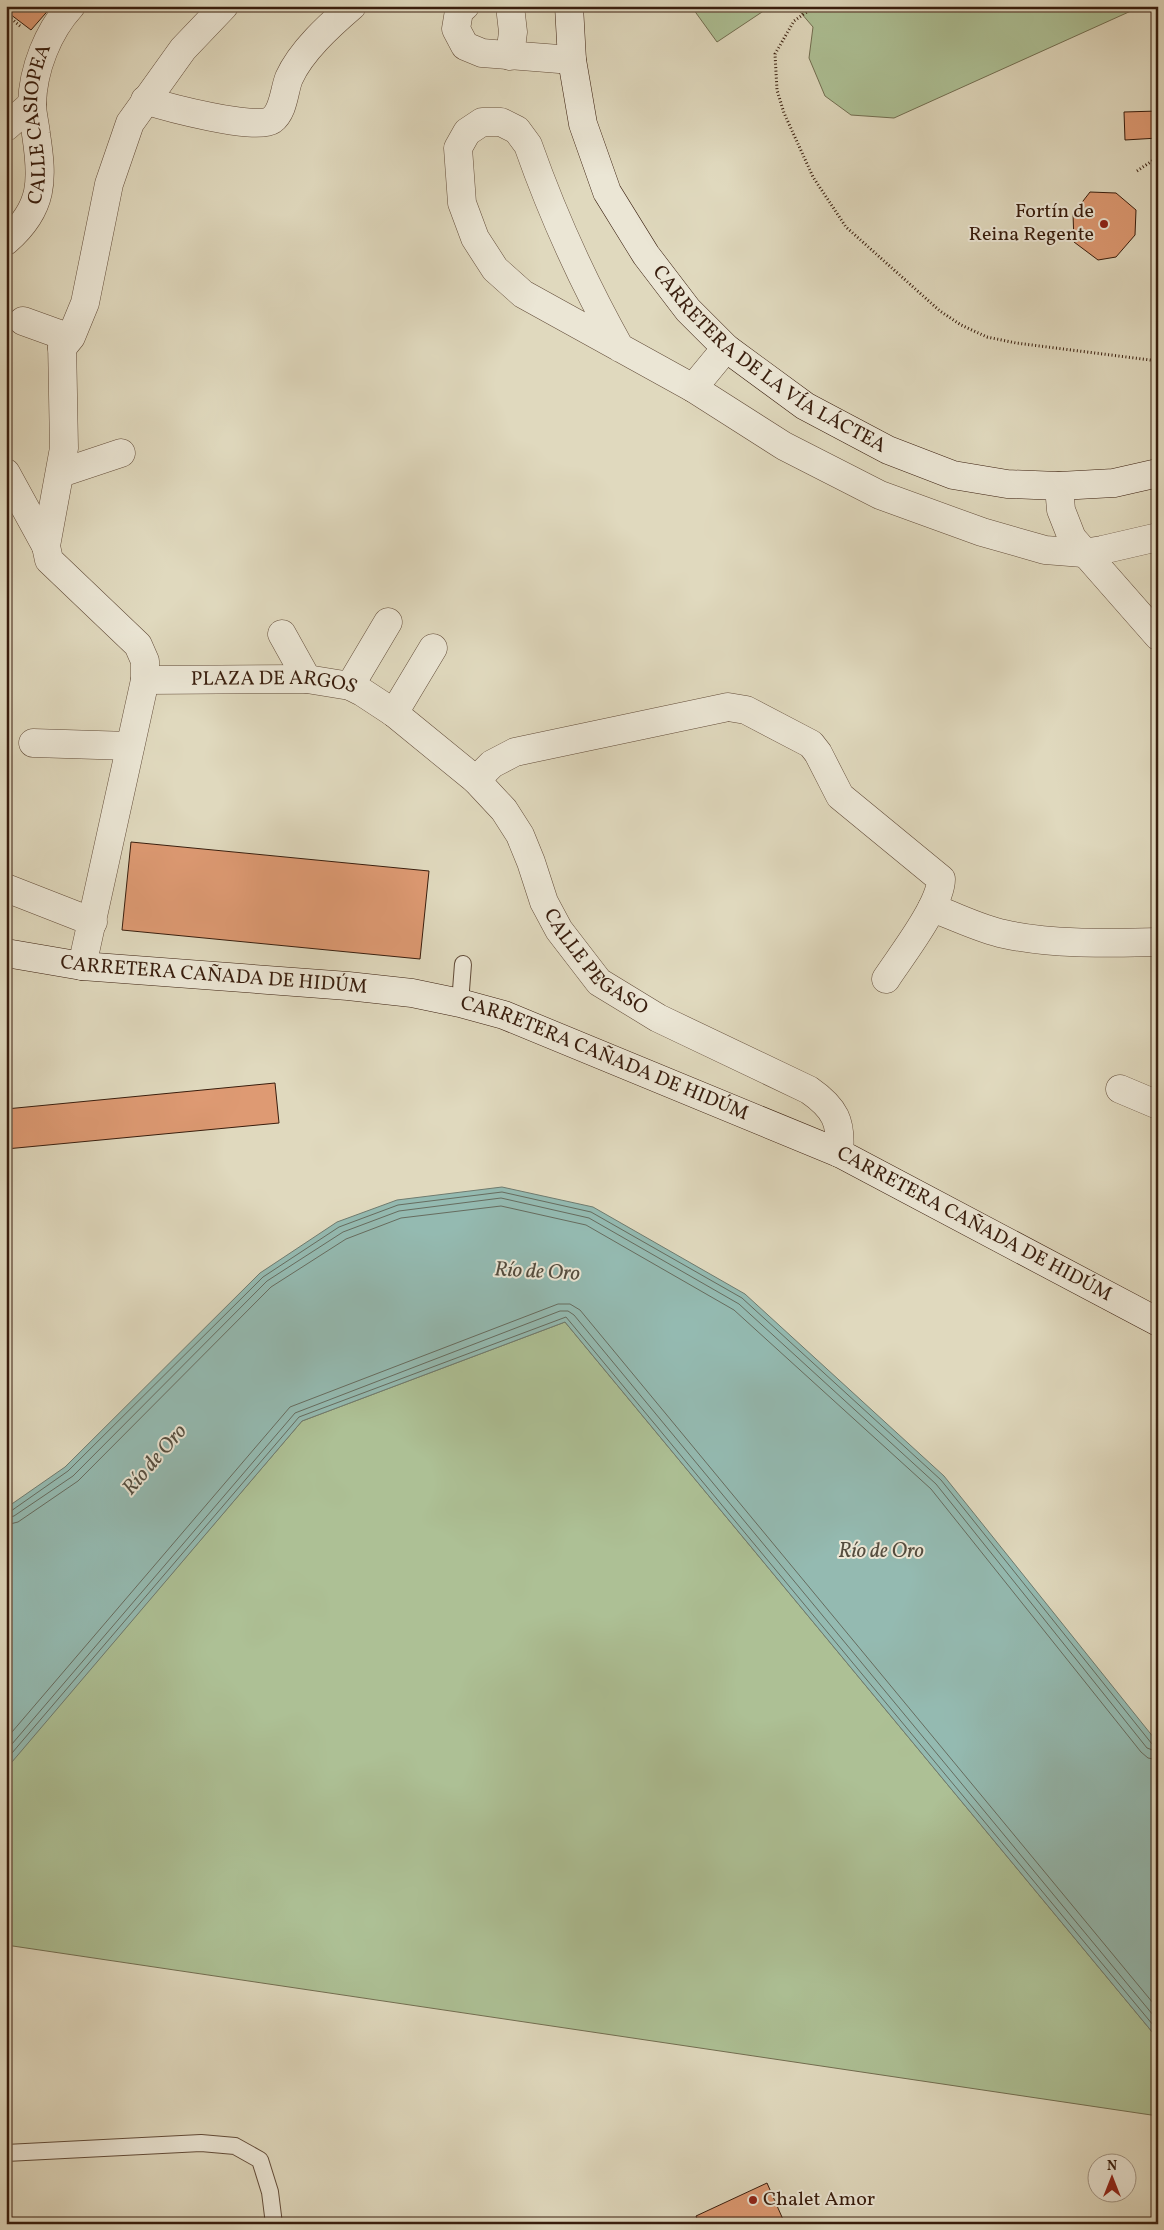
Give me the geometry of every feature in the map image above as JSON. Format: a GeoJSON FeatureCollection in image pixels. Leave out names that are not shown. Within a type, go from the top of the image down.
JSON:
{"type":"FeatureCollection","features":[{"type":"Feature","properties":{"kind":"street","name":"CALLE CASIOPEA"},"geometry":{"type":"LineString","coordinates":[[6,241],[21,228],[35,204],[41,177],[32,104],[40,58],[60,18],[71,6]]}},
{"type":"Feature","properties":{"kind":"street"},"geometry":{"type":"LineString","coordinates":[[62,348],[71,337],[85,303],[109,184],[130,123],[183,49],[224,6]]}},
{"type":"Feature","properties":{"kind":"street"},"geometry":{"type":"LineString","coordinates":[[145,100],[184,112],[223,119],[266,123],[278,113],[290,76],[297,64],[327,28],[352,6]]}},
{"type":"Feature","properties":{"kind":"street"},"geometry":{"type":"LineString","coordinates":[[465,6],[459,10],[456,29],[465,46],[482,53],[572,60]]}},
{"type":"Feature","properties":{"kind":"street"},"geometry":{"type":"LineString","coordinates":[[510,6],[513,32],[510,56]]}},
{"type":"Feature","properties":{"kind":"street","name":"CARRETERA DE LA VÍA LÁCTEA"},"geometry":{"type":"LineString","coordinates":[[569,6],[572,60],[583,124],[607,192],[646,255],[688,310],[726,348],[805,406],[888,450],[953,476],[1007,484],[1059,486],[1114,483],[1158,474]]}},
{"type":"Feature","properties":{"kind":"street"},"geometry":{"type":"LineString","coordinates":[[6,127],[32,104]]}},
{"type":"Feature","properties":{"kind":"street"},"geometry":{"type":"LineString","coordinates":[[620,348],[568,249],[528,145],[517,130],[501,122],[482,122],[467,132],[458,148],[462,203],[475,238],[495,269],[523,294],[620,348],[693,388],[784,446],[880,495],[982,532],[1045,550],[1083,553],[1158,537]]}},
{"type":"Feature","properties":{"kind":"street"},"geometry":{"type":"LineString","coordinates":[[23,321],[59,334],[62,341],[64,448],[61,473],[46,546]]}},
{"type":"Feature","properties":{"kind":"street"},"geometry":{"type":"LineString","coordinates":[[693,388],[726,348]]}},
{"type":"Feature","properties":{"kind":"street"},"geometry":{"type":"LineString","coordinates":[[61,473],[121,453]]}},
{"type":"Feature","properties":{"kind":"street"},"geometry":{"type":"LineString","coordinates":[[6,473],[46,546],[49,560],[138,645],[145,661],[145,680],[82,966]]}},
{"type":"Feature","properties":{"kind":"street"},"geometry":{"type":"LineString","coordinates":[[1059,486],[1061,510],[1072,538],[1083,553],[1158,636]]}},
{"type":"Feature","properties":{"kind":"street"},"geometry":{"type":"LineString","coordinates":[[350,686],[388,622]]}},
{"type":"Feature","properties":{"kind":"street"},"geometry":{"type":"LineString","coordinates":[[282,634],[307,679]]}},
{"type":"Feature","properties":{"kind":"street"},"geometry":{"type":"LineString","coordinates":[[394,713],[433,648]]}},
{"type":"Feature","properties":{"kind":"street","name":"PLAZA DE ARGOS"},"geometry":{"type":"LineString","coordinates":[[145,680],[307,679],[350,686],[394,713]]}},
{"type":"Feature","properties":{"kind":"street"},"geometry":{"type":"LineString","coordinates":[[476,780],[492,764],[515,752],[728,707],[746,710],[811,744],[840,796],[940,879],[932,908],[886,979]]}},
{"type":"Feature","properties":{"kind":"street","name":"CALLE PEGASO"},"geometry":{"type":"LineString","coordinates":[[394,713],[476,780],[504,810],[520,835],[544,902],[559,930],[599,982],[658,1018],[809,1090],[825,1101],[836,1116],[841,1135],[839,1153]]}},
{"type":"Feature","properties":{"kind":"street"},"geometry":{"type":"LineString","coordinates":[[33,743],[130,746]]}},
{"type":"Feature","properties":{"kind":"street"},"geometry":{"type":"LineString","coordinates":[[6,888],[93,922]]}},
{"type":"Feature","properties":{"kind":"street"},"geometry":{"type":"LineString","coordinates":[[932,908],[1003,934],[1051,941],[1158,942]]}},
{"type":"Feature","properties":{"kind":"street","name":"CARRETERA CAÑADA DE HIDÚM"},"geometry":{"type":"LineString","coordinates":[[6,953],[82,966],[348,986],[412,993],[504,1014],[839,1153],[1158,1322]]}},
{"type":"Feature","properties":{"kind":"street"},"geometry":{"type":"LineString","coordinates":[[1120,1089],[1158,1105]]}},
{"type":"Feature","properties":{"kind":"lane"},"geometry":{"type":"LineString","coordinates":[[460,1003],[463,964]]}},
{"type":"Feature","properties":{"kind":"lane"},"geometry":{"type":"LineString","coordinates":[[6,2153],[201,2143],[235,2146],[260,2160],[270,2192],[274,2224]]}},
{"type":"Feature","properties":{"kind":"path"},"geometry":{"type":"LineString","coordinates":[[814,6],[794,21],[775,54],[777,90],[784,113],[813,177],[846,227],[940,311],[961,326],[987,337],[1026,345],[1158,361]]}},
{"type":"Feature","properties":{"kind":"path"},"geometry":{"type":"LineString","coordinates":[[1137,171],[1158,157]]}},
{"type":"Feature","properties":{"kind":"green space"},"geometry":{"type":"Polygon","coordinates":[[[691,6],[771,6],[717,42],[691,6]]]}},
{"type":"Feature","properties":{"kind":"green space"},"geometry":{"type":"Polygon","coordinates":[[[795,6],[1142,6],[894,118],[851,115],[825,96],[809,58],[813,27],[795,6]]]}},
{"type":"Feature","properties":{"kind":"green space"},"geometry":{"type":"Polygon","coordinates":[[[565,1322],[1158,2039],[1158,2116],[6,1945],[6,1768],[302,1421],[565,1322]]]}},
{"type":"Feature","properties":{"kind":"water","name":"Río de Oro"},"geometry":{"type":"Polygon","coordinates":[[[502,1187],[593,1207],[745,1294],[944,1476],[1158,1743],[1158,2039],[565,1322],[302,1421],[6,1769],[6,1508],[65,1467],[260,1273],[337,1222],[397,1200],[502,1187]]]}},
{"type":"Feature","properties":{"kind":"building"},"geometry":{"type":"Polygon","coordinates":[[[6,6],[52,6],[31,30],[6,11],[6,6]]]}},
{"type":"Feature","properties":{"kind":"building"},"geometry":{"type":"Polygon","coordinates":[[[1158,111],[1158,138],[1125,140],[1124,112],[1158,111]]]}},
{"type":"Feature","properties":{"kind":"building","name":"Fortín de Reina Regente"},"geometry":{"type":"Polygon","coordinates":[[[1090,192],[1116,193],[1136,210],[1135,235],[1116,257],[1098,260],[1074,242],[1073,214],[1090,192]]]}},
{"type":"Feature","properties":{"kind":"building"},"geometry":{"type":"Polygon","coordinates":[[[131,842],[429,871],[420,959],[122,930],[131,842]]]}},
{"type":"Feature","properties":{"kind":"building"},"geometry":{"type":"Polygon","coordinates":[[[275,1083],[279,1123],[6,1149],[6,1109],[275,1083]]]}},
{"type":"Feature","properties":{"kind":"building","name":"Chalet Amor"},"geometry":{"type":"Polygon","coordinates":[[[767,2183],[785,2224],[699,2224],[696,2216],[767,2183]]]}},
{"type":"Feature","properties":{"kind":"place","name":"Fortín de Reina Regente"},"geometry":{"type":"Point","coordinates":[1104,224]}},
{"type":"Feature","properties":{"kind":"place","name":"Chalet Amor"},"geometry":{"type":"Point","coordinates":[753,2200]}}]}
